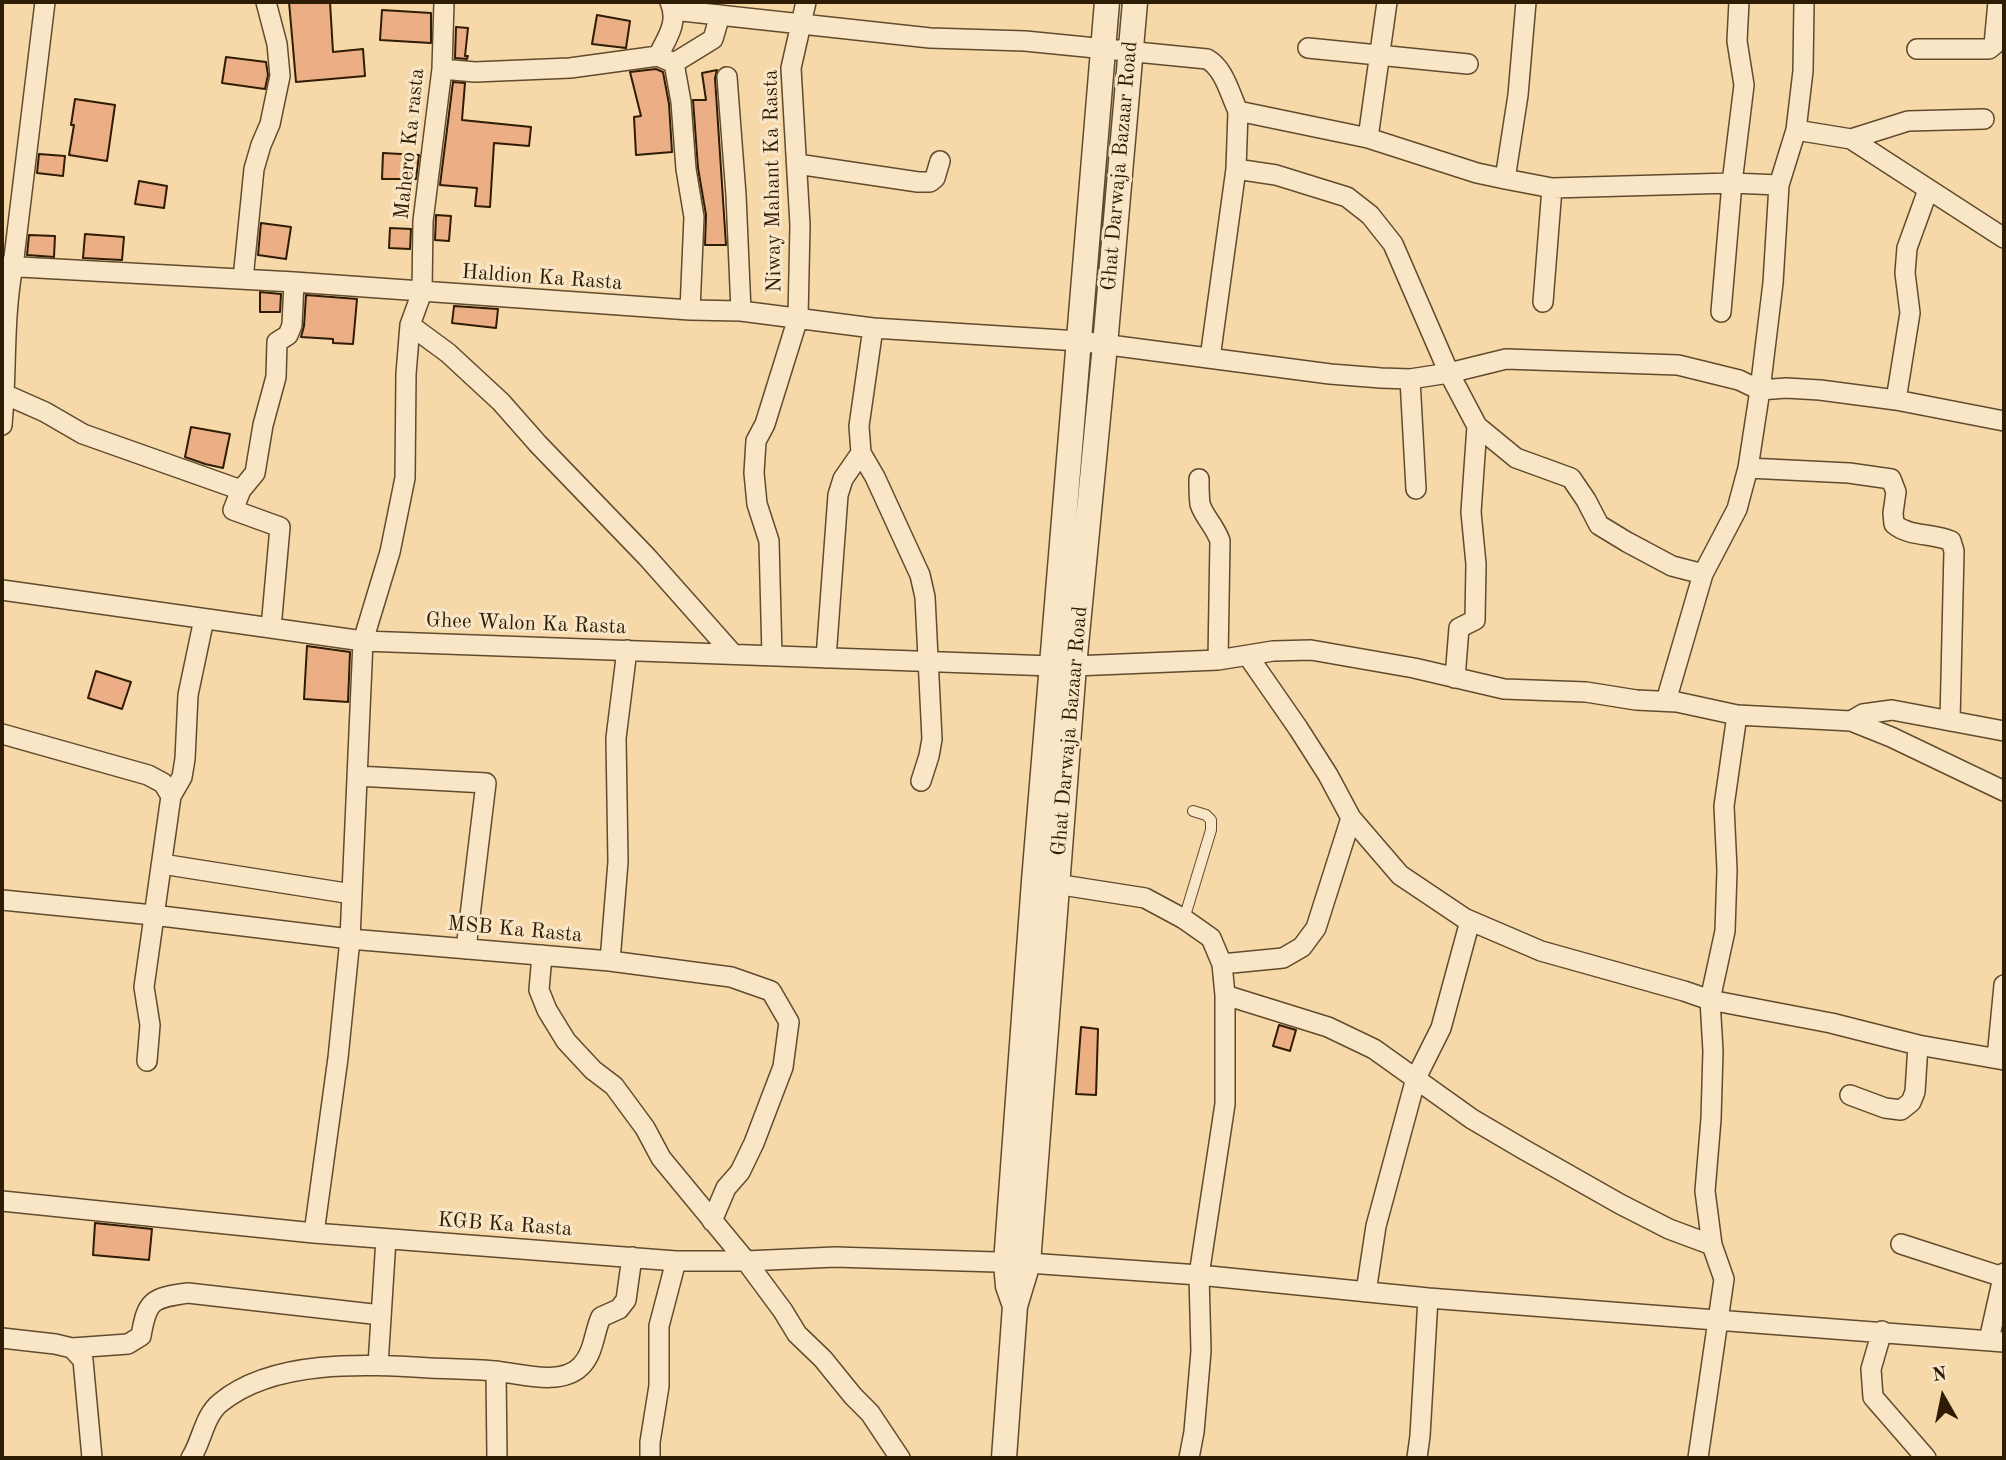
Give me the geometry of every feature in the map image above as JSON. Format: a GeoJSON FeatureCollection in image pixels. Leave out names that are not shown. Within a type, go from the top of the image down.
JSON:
{"type":"FeatureCollection","features":[{"type":"Feature","properties":{"kind":"street"},"geometry":{"type":"LineString","coordinates":[[2,425],[7,266],[46,2]]}},
{"type":"Feature","properties":{"kind":"street"},"geometry":{"type":"LineString","coordinates":[[243,279],[254,169],[270,124],[279,76],[277,44],[266,2]]}},
{"type":"Feature","properties":{"kind":"street","name":"Mahero Ka rasta"},"geometry":{"type":"LineString","coordinates":[[314,1233],[338,1058],[350,939],[363,641],[390,552],[405,478],[406,374],[410,325],[422,292],[423,221],[442,68],[444,2]]}},
{"type":"Feature","properties":{"kind":"street","name":"Niway Mahant Ka Rasta"},"geometry":{"type":"LineString","coordinates":[[772,656],[769,541],[757,504],[754,473],[756,442],[765,424],[798,318],[800,225],[791,68],[806,2]]}},
{"type":"Feature","properties":{"kind":"street"},"geometry":{"type":"LineString","coordinates":[[1063,666],[1079,341],[1107,2]]}},
{"type":"Feature","properties":{"kind":"street","name":"Ghat Darwaja Bazaar Road"},"geometry":{"type":"LineString","coordinates":[[1004,1458],[1063,666],[1105,345],[1135,2]]}},
{"type":"Feature","properties":{"kind":"street"},"geometry":{"type":"LineString","coordinates":[[1368,138],[1387,2]]}},
{"type":"Feature","properties":{"kind":"street"},"geometry":{"type":"LineString","coordinates":[[1505,179],[1518,95],[1526,2]]}},
{"type":"Feature","properties":{"kind":"street"},"geometry":{"type":"LineString","coordinates":[[1721,312],[1744,85],[1737,41],[1739,2]]}},
{"type":"Feature","properties":{"kind":"street"},"geometry":{"type":"LineString","coordinates":[[1666,701],[1703,574],[1737,509],[1748,468],[1773,283],[1779,185],[1796,130],[1803,71],[1804,2]]}},
{"type":"Feature","properties":{"kind":"street"},"geometry":{"type":"LineString","coordinates":[[1917,49],[1989,49],[1994,45],[1998,2]]}},
{"type":"Feature","properties":{"kind":"street"},"geometry":{"type":"LineString","coordinates":[[690,310],[694,217],[686,169],[681,102],[666,59],[672,31],[672,6],[720,15],[930,38],[1025,41],[1130,51],[1215,63],[1238,111],[1236,169],[1210,358]]}},
{"type":"Feature","properties":{"kind":"street"},"geometry":{"type":"LineString","coordinates":[[442,68],[475,72],[570,68],[666,59],[713,39],[720,15]]}},
{"type":"Feature","properties":{"kind":"street"},"geometry":{"type":"LineString","coordinates":[[1308,48],[1468,64]]}},
{"type":"Feature","properties":{"kind":"street"},"geometry":{"type":"LineString","coordinates":[[727,77],[741,311]]}},
{"type":"Feature","properties":{"kind":"street"},"geometry":{"type":"LineString","coordinates":[[1238,111],[1368,138],[1477,173],[1552,188],[1732,183],[1779,185]]}},
{"type":"Feature","properties":{"kind":"street"},"geometry":{"type":"LineString","coordinates":[[1851,139],[1908,121],[1984,119]]}},
{"type":"Feature","properties":{"kind":"street"},"geometry":{"type":"LineString","coordinates":[[1796,130],[1851,139],[2004,238]]}},
{"type":"Feature","properties":{"kind":"street"},"geometry":{"type":"LineString","coordinates":[[797,164],[930,182],[935,178],[940,161]]}},
{"type":"Feature","properties":{"kind":"street"},"geometry":{"type":"LineString","coordinates":[[1236,169],[1276,175],[1347,197],[1370,215],[1393,244],[1449,373],[1477,426],[1516,458],[1571,478],[1598,524],[1672,566],[1703,574]]}},
{"type":"Feature","properties":{"kind":"street"},"geometry":{"type":"LineString","coordinates":[[1544,302],[1552,188]]}},
{"type":"Feature","properties":{"kind":"street"},"geometry":{"type":"LineString","coordinates":[[1896,400],[1910,313],[1905,273],[1907,248],[1928,190]]}},
{"type":"Feature","properties":{"kind":"street","name":"Haldion Ka Rasta"},"geometry":{"type":"LineString","coordinates":[[7,266],[396,288],[690,310],[741,311],[873,328],[1079,341],[1330,374],[1381,378],[1410,379],[1506,359],[1678,365],[1740,380],[1760,390]]}},
{"type":"Feature","properties":{"kind":"street"},"geometry":{"type":"LineString","coordinates":[[271,628],[280,527],[233,510],[241,490],[255,473],[263,425],[276,377],[277,342],[288,335],[292,325],[294,282]]}},
{"type":"Feature","properties":{"kind":"street"},"geometry":{"type":"LineString","coordinates":[[410,325],[448,353],[501,402],[656,567],[733,654]]}},
{"type":"Feature","properties":{"kind":"street"},"geometry":{"type":"LineString","coordinates":[[873,328],[859,426],[861,453],[875,477],[920,575],[925,597],[932,739],[920,781]]}},
{"type":"Feature","properties":{"kind":"street"},"geometry":{"type":"LineString","coordinates":[[1410,379],[1416,489]]}},
{"type":"Feature","properties":{"kind":"street"},"geometry":{"type":"LineString","coordinates":[[1760,390],[1820,390],[1896,400],[2004,421]]}},
{"type":"Feature","properties":{"kind":"street"},"geometry":{"type":"LineString","coordinates":[[3,394],[46,412],[83,433],[241,490]]}},
{"type":"Feature","properties":{"kind":"street"},"geometry":{"type":"LineString","coordinates":[[1455,678],[1459,628],[1475,620],[1476,564],[1471,512],[1477,426]]}},
{"type":"Feature","properties":{"kind":"street"},"geometry":{"type":"LineString","coordinates":[[826,658],[838,495],[843,479],[861,453]]}},
{"type":"Feature","properties":{"kind":"street"},"geometry":{"type":"LineString","coordinates":[[1748,468],[1849,473],[1891,479],[1896,492],[1894,524],[1909,531],[1951,541],[1954,551],[1950,721]]}},
{"type":"Feature","properties":{"kind":"street"},"geometry":{"type":"LineString","coordinates":[[1199,480],[1200,503],[1220,541],[1217,660]]}},
{"type":"Feature","properties":{"kind":"street","name":"Ghee Walon Ka Rasta"},"geometry":{"type":"LineString","coordinates":[[2,590],[363,641],[1063,666],[1217,660],[1273,651],[1311,650],[1394,664],[1504,689],[1586,692],[1666,701],[1737,715],[1851,721]]}},
{"type":"Feature","properties":{"kind":"street"},"geometry":{"type":"LineString","coordinates":[[147,1060],[150,1025],[144,987],[153,915],[171,796],[182,777],[186,759],[188,695],[204,619]]}},
{"type":"Feature","properties":{"kind":"street"},"geometry":{"type":"LineString","coordinates":[[610,961],[618,862],[616,738],[627,650]]}},
{"type":"Feature","properties":{"kind":"street"},"geometry":{"type":"LineString","coordinates":[[1248,656],[1306,740],[1352,818],[1400,875],[1469,920],[1541,951],[1710,1000],[1831,1023],[1918,1045],[2001,1059],[2004,985]]}},
{"type":"Feature","properties":{"kind":"street"},"geometry":{"type":"LineString","coordinates":[[1851,721],[1863,714],[1892,710],[2004,732]]}},
{"type":"Feature","properties":{"kind":"street"},"geometry":{"type":"LineString","coordinates":[[1698,1458],[1724,1279],[1712,1245],[1705,1191],[1713,1051],[1710,1000],[1725,931],[1727,870],[1724,806],[1737,715]]}},
{"type":"Feature","properties":{"kind":"street"},"geometry":{"type":"LineString","coordinates":[[1851,721],[2004,791]]}},
{"type":"Feature","properties":{"kind":"street"},"geometry":{"type":"LineString","coordinates":[[2,734],[148,775],[163,783],[171,796]]}},
{"type":"Feature","properties":{"kind":"street"},"geometry":{"type":"LineString","coordinates":[[357,776],[486,783],[466,949]]}},
{"type":"Feature","properties":{"kind":"street"},"geometry":{"type":"LineString","coordinates":[[1222,964],[1283,958],[1302,947],[1316,928],[1352,818]]}},
{"type":"Feature","properties":{"kind":"street"},"geometry":{"type":"LineString","coordinates":[[162,864],[352,894]]}},
{"type":"Feature","properties":{"kind":"street"},"geometry":{"type":"LineString","coordinates":[[1046,882],[1145,898],[1184,919],[1211,938],[1222,964],[1225,995],[1225,1104],[1199,1275],[1201,1351],[1189,1458]]}},
{"type":"Feature","properties":{"kind":"street","name":"MSB Ka Rasta"},"geometry":{"type":"LineString","coordinates":[[2,900],[350,939],[610,961],[731,977],[771,991],[789,1022],[783,1067],[754,1143],[740,1172],[726,1188],[712,1221]]}},
{"type":"Feature","properties":{"kind":"street"},"geometry":{"type":"LineString","coordinates":[[1366,1292],[1376,1226],[1416,1078],[1441,1028],[1469,920]]}},
{"type":"Feature","properties":{"kind":"street"},"geometry":{"type":"LineString","coordinates":[[542,955],[539,990],[547,1010],[566,1041],[593,1070],[614,1086],[645,1128],[662,1158],[746,1261],[797,1334],[823,1359],[870,1413],[900,1458]]}},
{"type":"Feature","properties":{"kind":"street"},"geometry":{"type":"LineString","coordinates":[[1225,995],[1328,1027],[1374,1049],[1472,1119],[1570,1176],[1669,1229],[1712,1245]]}},
{"type":"Feature","properties":{"kind":"street"},"geometry":{"type":"LineString","coordinates":[[1850,1095],[1885,1108],[1901,1110],[1911,1102],[1914,1092],[1918,1045]]}},
{"type":"Feature","properties":{"kind":"street","name":"KGB Ka Rasta"},"geometry":{"type":"LineString","coordinates":[[2,1201],[314,1233],[676,1261],[835,1257],[1017,1263],[1199,1275],[1428,1298],[1996,1341]]}},
{"type":"Feature","properties":{"kind":"street"},"geometry":{"type":"LineString","coordinates":[[378,1365],[386,1239]]}},
{"type":"Feature","properties":{"kind":"street"},"geometry":{"type":"LineString","coordinates":[[1901,1244],[2004,1275],[1996,1341]]}},
{"type":"Feature","properties":{"kind":"street"},"geometry":{"type":"LineString","coordinates":[[191,1458],[208,1419],[218,1404],[251,1383],[273,1376],[342,1366],[378,1365],[496,1371],[536,1378],[565,1375],[580,1367],[589,1355],[601,1317],[619,1309],[626,1300],[632,1257]]}},
{"type":"Feature","properties":{"kind":"street"},"geometry":{"type":"LineString","coordinates":[[650,1458],[659,1386],[659,1326],[676,1261]]}},
{"type":"Feature","properties":{"kind":"street"},"geometry":{"type":"LineString","coordinates":[[2,1338],[72,1348],[128,1344],[141,1336],[144,1316],[159,1298],[188,1293],[381,1315]]}},
{"type":"Feature","properties":{"kind":"street"},"geometry":{"type":"LineString","coordinates":[[1417,1458],[1428,1298]]}},
{"type":"Feature","properties":{"kind":"street"},"geometry":{"type":"LineString","coordinates":[[1882,1331],[1871,1369],[1873,1397],[1926,1458]]}},
{"type":"Feature","properties":{"kind":"street"},"geometry":{"type":"LineString","coordinates":[[72,1348],[83,1360],[92,1458]]}},
{"type":"Feature","properties":{"kind":"street"},"geometry":{"type":"LineString","coordinates":[[496,1371],[497,1458]]}},
{"type":"Feature","properties":{"kind":"lane"},"geometry":{"type":"LineString","coordinates":[[1184,919],[1211,830],[1211,820],[1206,815],[1193,811]]}},
{"type":"Feature","properties":{"kind":"building"},"geometry":{"type":"Polygon","coordinates":[[[289,2],[330,2],[333,52],[363,49],[365,76],[296,82],[289,2]]]}},
{"type":"Feature","properties":{"kind":"building"},"geometry":{"type":"Polygon","coordinates":[[[382,10],[431,13],[431,43],[380,40],[382,10]]]}},
{"type":"Feature","properties":{"kind":"building"},"geometry":{"type":"Polygon","coordinates":[[[597,15],[630,21],[626,48],[592,44],[597,15]]]}},
{"type":"Feature","properties":{"kind":"building"},"geometry":{"type":"Polygon","coordinates":[[[456,27],[468,28],[467,59],[455,58],[456,27]]]}},
{"type":"Feature","properties":{"kind":"building"},"geometry":{"type":"Polygon","coordinates":[[[226,57],[266,62],[268,75],[265,89],[222,83],[226,57]]]}},
{"type":"Feature","properties":{"kind":"building"},"geometry":{"type":"Polygon","coordinates":[[[656,69],[663,72],[669,104],[672,152],[636,155],[634,117],[641,116],[630,72],[656,69]]]}},
{"type":"Feature","properties":{"kind":"building"},"geometry":{"type":"Polygon","coordinates":[[[717,70],[715,78],[726,245],[705,245],[706,215],[698,168],[693,100],[706,100],[702,73],[717,70]]]}},
{"type":"Feature","properties":{"kind":"building"},"geometry":{"type":"Polygon","coordinates":[[[453,82],[465,83],[462,120],[531,127],[529,146],[494,143],[490,207],[475,206],[477,188],[440,185],[453,82]]]}},
{"type":"Feature","properties":{"kind":"building"},"geometry":{"type":"Polygon","coordinates":[[[75,99],[115,105],[107,161],[69,155],[75,99]]]}},
{"type":"Feature","properties":{"kind":"building"},"geometry":{"type":"Polygon","coordinates":[[[383,153],[419,155],[416,179],[382,179],[383,153]]]}},
{"type":"Feature","properties":{"kind":"building"},"geometry":{"type":"Polygon","coordinates":[[[39,154],[65,156],[63,176],[37,173],[39,154]]]}},
{"type":"Feature","properties":{"kind":"building"},"geometry":{"type":"Polygon","coordinates":[[[139,181],[167,186],[164,208],[135,204],[139,181]]]}},
{"type":"Feature","properties":{"kind":"building"},"geometry":{"type":"Polygon","coordinates":[[[436,215],[451,216],[449,241],[435,240],[436,215]]]}},
{"type":"Feature","properties":{"kind":"building"},"geometry":{"type":"Polygon","coordinates":[[[261,223],[291,227],[286,259],[258,255],[261,223]]]}},
{"type":"Feature","properties":{"kind":"building"},"geometry":{"type":"Polygon","coordinates":[[[390,228],[411,229],[410,249],[389,248],[390,228]]]}},
{"type":"Feature","properties":{"kind":"building"},"geometry":{"type":"Polygon","coordinates":[[[85,234],[124,237],[122,260],[83,258],[85,234]]]}},
{"type":"Feature","properties":{"kind":"building"},"geometry":{"type":"Polygon","coordinates":[[[29,235],[55,236],[54,257],[27,255],[29,235]]]}},
{"type":"Feature","properties":{"kind":"building"},"geometry":{"type":"Polygon","coordinates":[[[260,292],[281,294],[280,312],[260,312],[260,292]]]}},
{"type":"Feature","properties":{"kind":"building"},"geometry":{"type":"Polygon","coordinates":[[[306,295],[357,299],[353,344],[333,343],[333,339],[301,337],[306,295]]]}},
{"type":"Feature","properties":{"kind":"building"},"geometry":{"type":"Polygon","coordinates":[[[454,306],[498,309],[496,328],[452,323],[454,306]]]}},
{"type":"Feature","properties":{"kind":"building"},"geometry":{"type":"Polygon","coordinates":[[[191,427],[230,434],[223,468],[185,457],[191,427]]]}},
{"type":"Feature","properties":{"kind":"building"},"geometry":{"type":"Polygon","coordinates":[[[307,646],[350,652],[348,702],[304,699],[307,646]]]}},
{"type":"Feature","properties":{"kind":"building"},"geometry":{"type":"Polygon","coordinates":[[[96,671],[131,682],[122,709],[88,698],[96,671]]]}},
{"type":"Feature","properties":{"kind":"building"},"geometry":{"type":"Polygon","coordinates":[[[1279,1025],[1296,1030],[1290,1051],[1273,1046],[1279,1025]]]}},
{"type":"Feature","properties":{"kind":"building"},"geometry":{"type":"Polygon","coordinates":[[[1081,1027],[1098,1029],[1096,1095],[1076,1094],[1081,1027]]]}},
{"type":"Feature","properties":{"kind":"building"},"geometry":{"type":"Polygon","coordinates":[[[95,1223],[152,1229],[149,1260],[93,1255],[95,1223]]]}}]}
